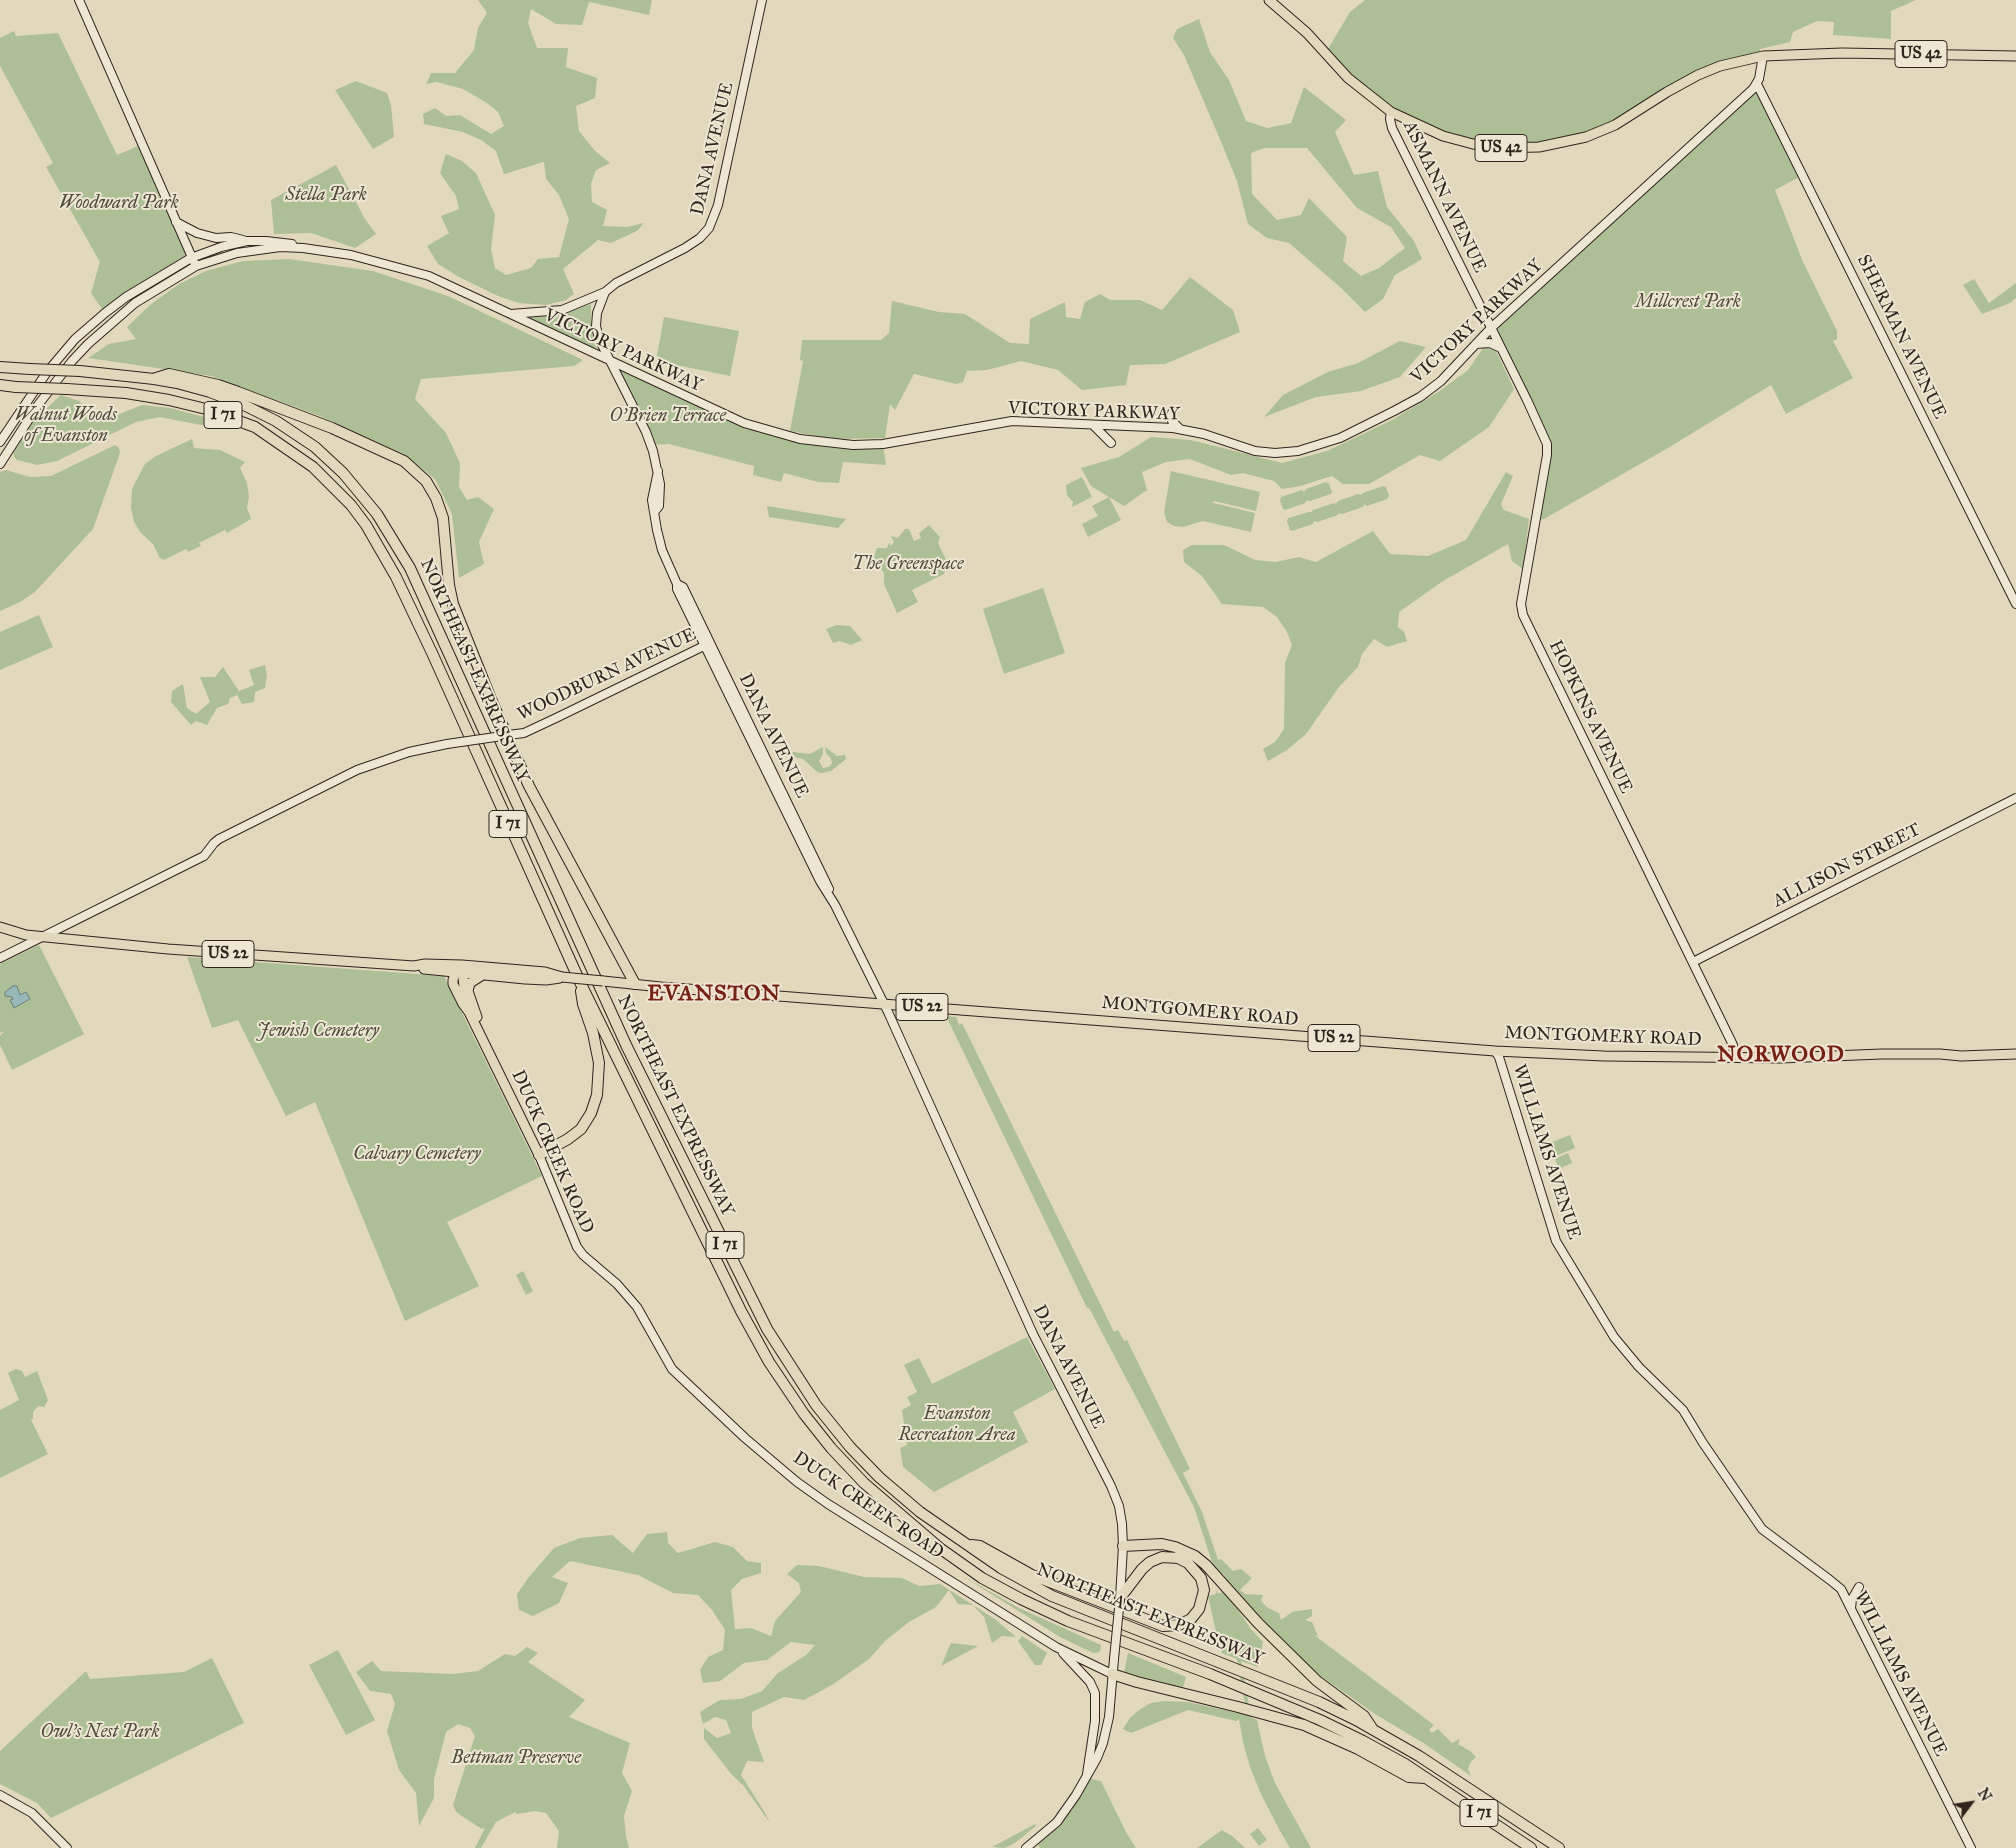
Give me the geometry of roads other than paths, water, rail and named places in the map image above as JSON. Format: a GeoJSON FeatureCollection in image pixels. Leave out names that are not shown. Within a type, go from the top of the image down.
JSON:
{"type":"FeatureCollection","features":[{"type":"Feature","properties":{"kind":"highway","name":"NORTHEAST EXPRESSWAY"},"geometry":{"type":"LineString","coordinates":[[0,368],[80,371],[154,379],[210,392],[246,406],[302,437],[329,459],[354,485],[377,514],[410,568],[627,1047],[767,1329],[816,1405],[850,1447],[879,1478],[920,1512],[965,1544],[1001,1568],[1052,1596],[1319,1702],[1373,1729],[1436,1766],[1559,1848]]}},
{"type":"Feature","properties":{"kind":"highway"},"geometry":{"type":"LineString","coordinates":[[154,379],[169,374],[218,385],[238,392],[332,428],[404,461],[426,481],[436,498],[442,518],[449,585],[454,604],[493,704],[529,786],[634,984]]}},
{"type":"Feature","properties":{"kind":"highway","name":"NORTHEAST EXPRESSWAY"},"geometry":{"type":"LineString","coordinates":[[0,385],[126,393],[169,400],[206,409],[255,428],[284,446],[313,467],[351,505],[366,525],[396,577],[580,982],[741,1311],[769,1362],[804,1414],[831,1448],[864,1483],[941,1549],[982,1578],[1068,1621],[1210,1674],[1320,1720],[1363,1741],[1426,1778],[1532,1848]]}},
{"type":"Feature","properties":{"kind":"highway"},"geometry":{"type":"LineString","coordinates":[[539,1155],[575,1134],[591,1113],[597,1095],[599,1062],[593,1033],[583,1004],[580,982]]}},
{"type":"Feature","properties":{"kind":"highway"},"geometry":{"type":"LineString","coordinates":[[965,1544],[980,1546],[1032,1575],[1163,1626],[1179,1624],[1190,1619],[1199,1609],[1204,1590],[1200,1578],[1188,1563],[1178,1558],[1162,1557],[1150,1562],[1142,1569],[1120,1598]]}},
{"type":"Feature","properties":{"kind":"highway"},"geometry":{"type":"LineString","coordinates":[[1123,1546],[1162,1544],[1175,1547],[1195,1556],[1206,1565],[1258,1623],[1317,1681],[1364,1716],[1373,1729]]}},
{"type":"Feature","properties":{"kind":"highway"},"geometry":{"type":"LineString","coordinates":[[1112,1674],[1304,1725],[1358,1749],[1409,1777],[1426,1778]]}},
{"type":"Feature","properties":{"kind":"main road","name":"US 42"},"geometry":{"type":"LineString","coordinates":[[1269,0],[1307,33],[1348,78],[1391,112],[1431,132],[1461,142],[1497,148],[1539,147],[1567,142],[1600,132],[1698,75],[1720,66],[1763,56],[1842,53],[2016,56]]}},
{"type":"Feature","properties":{"kind":"main road","name":"US 22"},"geometry":{"type":"LineString","coordinates":[[0,927],[26,935],[42,937]]}},
{"type":"Feature","properties":{"kind":"main road","name":"MONTGOMERY ROAD"},"geometry":{"type":"LineString","coordinates":[[42,937],[212,953],[414,966],[425,964],[459,969],[545,972],[562,977],[634,984],[1495,1051],[1604,1056],[1781,1058],[1882,1054],[1961,1056],[2016,1054]]}},
{"type":"Feature","properties":{"kind":"main road","name":"MONTGOMERY ROAD"},"geometry":{"type":"LineString","coordinates":[[459,969],[482,976],[546,980],[562,977]]}},
{"type":"Feature","properties":{"kind":"main road","name":"DUCK CREEK ROAD"},"geometry":{"type":"LineString","coordinates":[[459,969],[469,1012],[539,1155]]}},
{"type":"Feature","properties":{"kind":"main road"},"geometry":{"type":"LineString","coordinates":[[479,1032],[468,991],[470,983],[482,976]]}},
{"type":"Feature","properties":{"kind":"street"},"geometry":{"type":"LineString","coordinates":[[79,0],[196,266]]}},
{"type":"Feature","properties":{"kind":"street","name":"DANA AVENUE"},"geometry":{"type":"LineString","coordinates":[[762,0],[718,205],[709,228],[700,238],[685,248],[616,283],[605,292],[598,306],[596,326],[599,339],[646,432],[658,471],[652,500],[660,545],[677,584],[677,589],[707,644],[824,877],[835,905],[884,1004],[1032,1334],[1111,1486],[1120,1513],[1123,1546],[1120,1598],[1110,1706],[1103,1743],[1086,1778],[1057,1822],[1026,1848]]}},
{"type":"Feature","properties":{"kind":"street"},"geometry":{"type":"LineString","coordinates":[[1757,84],[1763,56]]}},
{"type":"Feature","properties":{"kind":"street","name":"VICTORY PARKWAY"},"geometry":{"type":"LineString","coordinates":[[0,442],[47,372],[86,328],[126,297],[192,258],[221,247],[247,241],[284,242],[303,248],[351,255],[421,274],[450,285],[611,363],[744,423],[776,434],[813,441],[853,445],[883,444],[1012,421],[1180,429],[1204,434],[1255,451],[1275,453],[1304,449],[1340,438],[1420,397],[1441,381],[1491,328],[1757,84]]}},
{"type":"Feature","properties":{"kind":"street","name":"SHERMAN AVENUE"},"geometry":{"type":"LineString","coordinates":[[1757,84],[2016,604]]}},
{"type":"Feature","properties":{"kind":"street","name":"ASMANN AVENUE"},"geometry":{"type":"LineString","coordinates":[[1391,112],[1392,128],[1514,376]]}},
{"type":"Feature","properties":{"kind":"street"},"geometry":{"type":"LineString","coordinates":[[176,222],[197,233],[216,238],[247,241]]}},
{"type":"Feature","properties":{"kind":"street","name":"VICTORY PARKWAY"},"geometry":{"type":"LineString","coordinates":[[0,464],[38,405],[72,361],[88,344],[135,303],[196,266],[217,258],[252,250],[303,248]]}},
{"type":"Feature","properties":{"kind":"street"},"geometry":{"type":"LineString","coordinates":[[509,314],[562,310],[605,292]]}},
{"type":"Feature","properties":{"kind":"street"},"geometry":{"type":"LineString","coordinates":[[1476,344],[1490,343],[1501,348]]}},
{"type":"Feature","properties":{"kind":"street"},"geometry":{"type":"LineString","coordinates":[[621,382],[633,372]]}},
{"type":"Feature","properties":{"kind":"street","name":"HOPKINS AVENUE"},"geometry":{"type":"LineString","coordinates":[[1514,376],[1546,439],[1548,450],[1521,604],[1524,615],[1733,1045],[1734,1057]]}},
{"type":"Feature","properties":{"kind":"street"},"geometry":{"type":"LineString","coordinates":[[1172,413],[1172,421],[1180,429]]}},
{"type":"Feature","properties":{"kind":"street"},"geometry":{"type":"LineString","coordinates":[[1093,425],[1111,443]]}},
{"type":"Feature","properties":{"kind":"street","name":"WOODBURN AVENUE"},"geometry":{"type":"LineString","coordinates":[[0,958],[204,856],[219,839],[357,770],[409,752],[447,744],[524,733],[707,644]]}},
{"type":"Feature","properties":{"kind":"street","name":"ALLISON STREET"},"geometry":{"type":"LineString","coordinates":[[1692,962],[2016,798]]}},
{"type":"Feature","properties":{"kind":"street","name":"WILLIAMS AVENUE"},"geometry":{"type":"LineString","coordinates":[[1495,1051],[1500,1057],[1554,1235],[1608,1328],[1639,1367],[1683,1410],[1703,1443],[1762,1529],[1841,1589],[1971,1848]]}},
{"type":"Feature","properties":{"kind":"street","name":"DUCK CREEK ROAD"},"geometry":{"type":"LineString","coordinates":[[539,1155],[576,1247],[583,1256],[616,1284],[640,1310],[672,1369],[764,1455],[814,1495],[1056,1647],[1112,1674]]}},
{"type":"Feature","properties":{"kind":"street"},"geometry":{"type":"LineString","coordinates":[[1851,1608],[1852,1599],[1859,1587]]}},
{"type":"Feature","properties":{"kind":"street"},"geometry":{"type":"LineString","coordinates":[[1056,1647],[1083,1673],[1095,1693],[1096,1721],[1086,1778]]}},
{"type":"Feature","properties":{"kind":"street"},"geometry":{"type":"LineString","coordinates":[[0,1795],[32,1812],[67,1848]]}},
{"type":"Feature","properties":{"kind":"water"},"geometry":{"type":"Polygon","coordinates":[[[13,986],[17,986],[20,995],[26,992],[30,999],[14,1008],[10,1000],[13,999],[12,997],[5,996],[5,992],[13,986]]]}},
{"type":"Feature","properties":{"kind":"district","name":"EVANSTON"},"geometry":{"type":"Point","coordinates":[714,995]}},
{"type":"Feature","properties":{"kind":"district","name":"NORWOOD"},"geometry":{"type":"Point","coordinates":[1781,1056]}},
{"type":"Feature","properties":{"kind":"park label","name":"Stella Park"},"geometry":{"type":"Point","coordinates":[326,196]}},
{"type":"Feature","properties":{"kind":"park label","name":"Woodward Park"},"geometry":{"type":"Point","coordinates":[119,204]}},
{"type":"Feature","properties":{"kind":"park label","name":"Millcrest Park"},"geometry":{"type":"Point","coordinates":[1688,303]}},
{"type":"Feature","properties":{"kind":"park label","name":"O’Brien Terrace"},"geometry":{"type":"Point","coordinates":[668,417]}},
{"type":"Feature","properties":{"kind":"park label","name":"Walnut Woods of Evanston"},"geometry":{"type":"Point","coordinates":[66,426]}},
{"type":"Feature","properties":{"kind":"park label","name":"The Greenspace"},"geometry":{"type":"Point","coordinates":[908,565]}},
{"type":"Feature","properties":{"kind":"park label","name":"Jewish Cemetery"},"geometry":{"type":"Point","coordinates":[318,1032]}},
{"type":"Feature","properties":{"kind":"park label","name":"Calvary Cemetery"},"geometry":{"type":"Point","coordinates":[417,1155]}},
{"type":"Feature","properties":{"kind":"park label","name":"Evanston Recreation Area"},"geometry":{"type":"Point","coordinates":[957,1425]}},
{"type":"Feature","properties":{"kind":"park label","name":"Owl's Nest Park"},"geometry":{"type":"Point","coordinates":[100,1733]}},
{"type":"Feature","properties":{"kind":"park label","name":"Bettman Preserve"},"geometry":{"type":"Point","coordinates":[516,1759]}}]}
